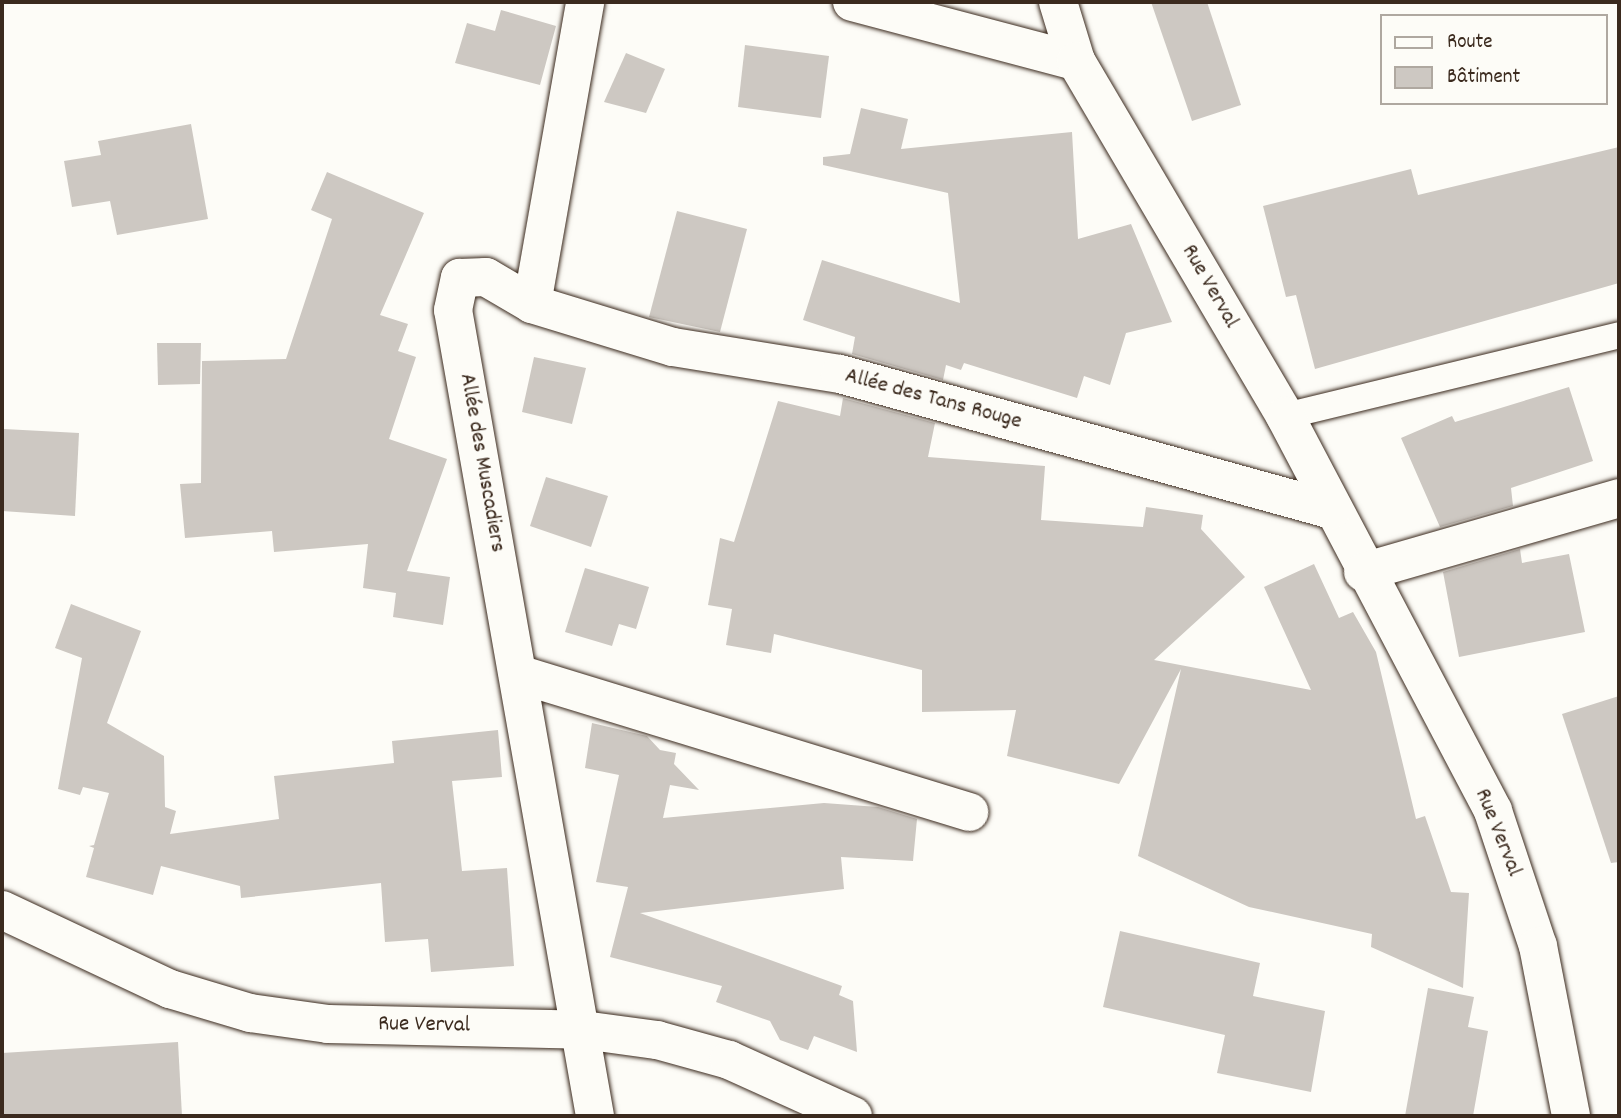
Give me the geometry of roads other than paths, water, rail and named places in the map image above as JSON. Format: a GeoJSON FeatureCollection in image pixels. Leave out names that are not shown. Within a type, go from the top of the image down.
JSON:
{"type":"FeatureCollection","features":[{"type":"Feature","properties":{"kind":"street"},"geometry":{"type":"LineString","coordinates":[[533,304],[585,2]]}},
{"type":"Feature","properties":{"kind":"street"},"geometry":{"type":"LineString","coordinates":[[852,2],[1076,61]]}},
{"type":"Feature","properties":{"kind":"street","name":"Rue Verval"},"geometry":{"type":"LineString","coordinates":[[1058,2],[1076,61],[1284,416],[1363,572],[1493,811],[1538,946],[1572,1116]]}},
{"type":"Feature","properties":{"kind":"street","name":"Allée des Muscadiers"},"geometry":{"type":"LineString","coordinates":[[533,304],[473,275],[460,278],[453,310],[583,1030],[595,1116]]}},
{"type":"Feature","properties":{"kind":"street","name":"Allée des Tans Rouge"},"geometry":{"type":"LineString","coordinates":[[533,304],[673,347],[840,374],[1332,510]]}},
{"type":"Feature","properties":{"kind":"street"},"geometry":{"type":"LineString","coordinates":[[1363,572],[1619,498]]}},
{"type":"Feature","properties":{"kind":"street"},"geometry":{"type":"LineString","coordinates":[[518,674],[969,812]]}},
{"type":"Feature","properties":{"kind":"street","name":"Rue Verval"},"geometry":{"type":"LineString","coordinates":[[2,910],[170,989],[250,1013],[328,1024],[583,1030],[657,1040],[729,1060],[853,1116]]}},
{"type":"Feature","properties":{"kind":"lane"},"geometry":{"type":"LineString","coordinates":[[1284,416],[1619,335]]}}]}
